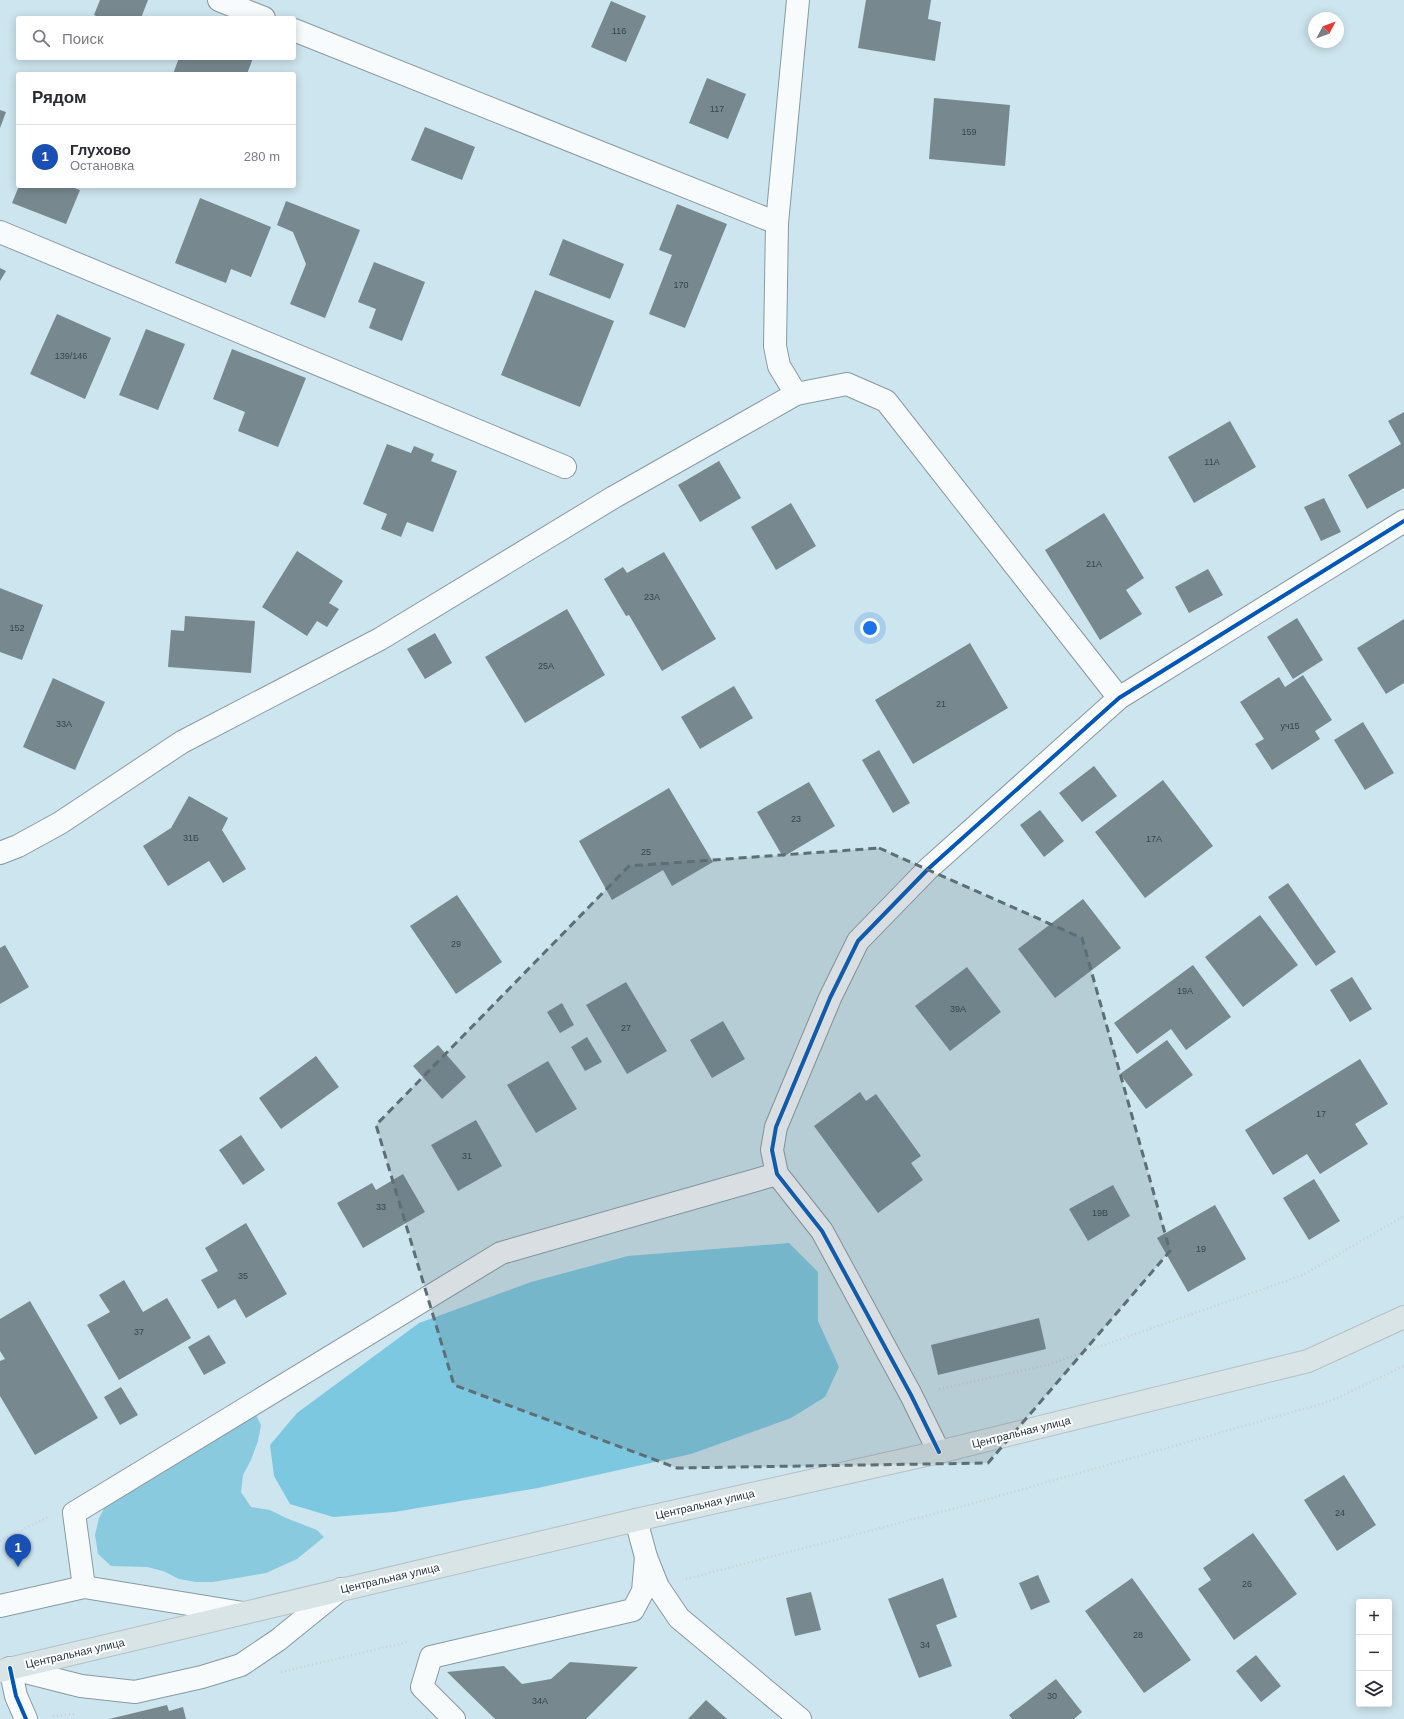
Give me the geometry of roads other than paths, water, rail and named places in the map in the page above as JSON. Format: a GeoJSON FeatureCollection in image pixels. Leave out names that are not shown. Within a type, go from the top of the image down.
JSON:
{"type":"FeatureCollection","features":[{"type":"Feature","properties":{"kind":"main road","name":"Центральная улица"},"geometry":{"type":"LineString","coordinates":[[5,1670],[636,1520],[939,1452],[1308,1361],[1404,1317]]}},
{"type":"Feature","properties":{"kind":"street"},"geometry":{"type":"LineString","coordinates":[[219,0],[259,16]]}},
{"type":"Feature","properties":{"kind":"street"},"geometry":{"type":"LineString","coordinates":[[796,394],[779,366],[775,346],[777,223],[798,0]]}},
{"type":"Feature","properties":{"kind":"street"},"geometry":{"type":"LineString","coordinates":[[296,31],[777,223]]}},
{"type":"Feature","properties":{"kind":"street"},"geometry":{"type":"LineString","coordinates":[[0,232],[565,467]]}},
{"type":"Feature","properties":{"kind":"street"},"geometry":{"type":"LineString","coordinates":[[0,853],[18,846],[60,823],[182,742],[380,639],[614,497],[796,394],[847,384],[886,401],[1120,698]]}},
{"type":"Feature","properties":{"kind":"street"},"geometry":{"type":"LineString","coordinates":[[939,1452],[911,1395],[822,1231],[777,1174],[772,1150],[776,1127],[830,998],[858,941],[928,869],[1120,698],[1404,521]]}},
{"type":"Feature","properties":{"kind":"street"},"geometry":{"type":"LineString","coordinates":[[84,1587],[74,1513],[501,1253],[777,1174]]}},
{"type":"Feature","properties":{"kind":"street"},"geometry":{"type":"LineString","coordinates":[[636,1520],[646,1557],[658,1587],[679,1618],[800,1719]]}},
{"type":"Feature","properties":{"kind":"street"},"geometry":{"type":"LineString","coordinates":[[454,1719],[422,1687],[431,1657],[633,1610],[643,1591],[646,1557]]}},
{"type":"Feature","properties":{"kind":"street"},"geometry":{"type":"LineString","coordinates":[[0,1606],[84,1587],[244,1614]]}},
{"type":"Feature","properties":{"kind":"street"},"geometry":{"type":"LineString","coordinates":[[5,1670],[80,1686],[135,1692],[202,1677],[241,1665],[278,1640],[341,1590]]}},
{"type":"Feature","properties":{"kind":"street"},"geometry":{"type":"LineString","coordinates":[[5,1670],[26,1719]]}},
{"type":"Feature","properties":{"kind":"place","name":"Глухово"},"geometry":{"type":"Point","coordinates":[18,1567]}}]}
